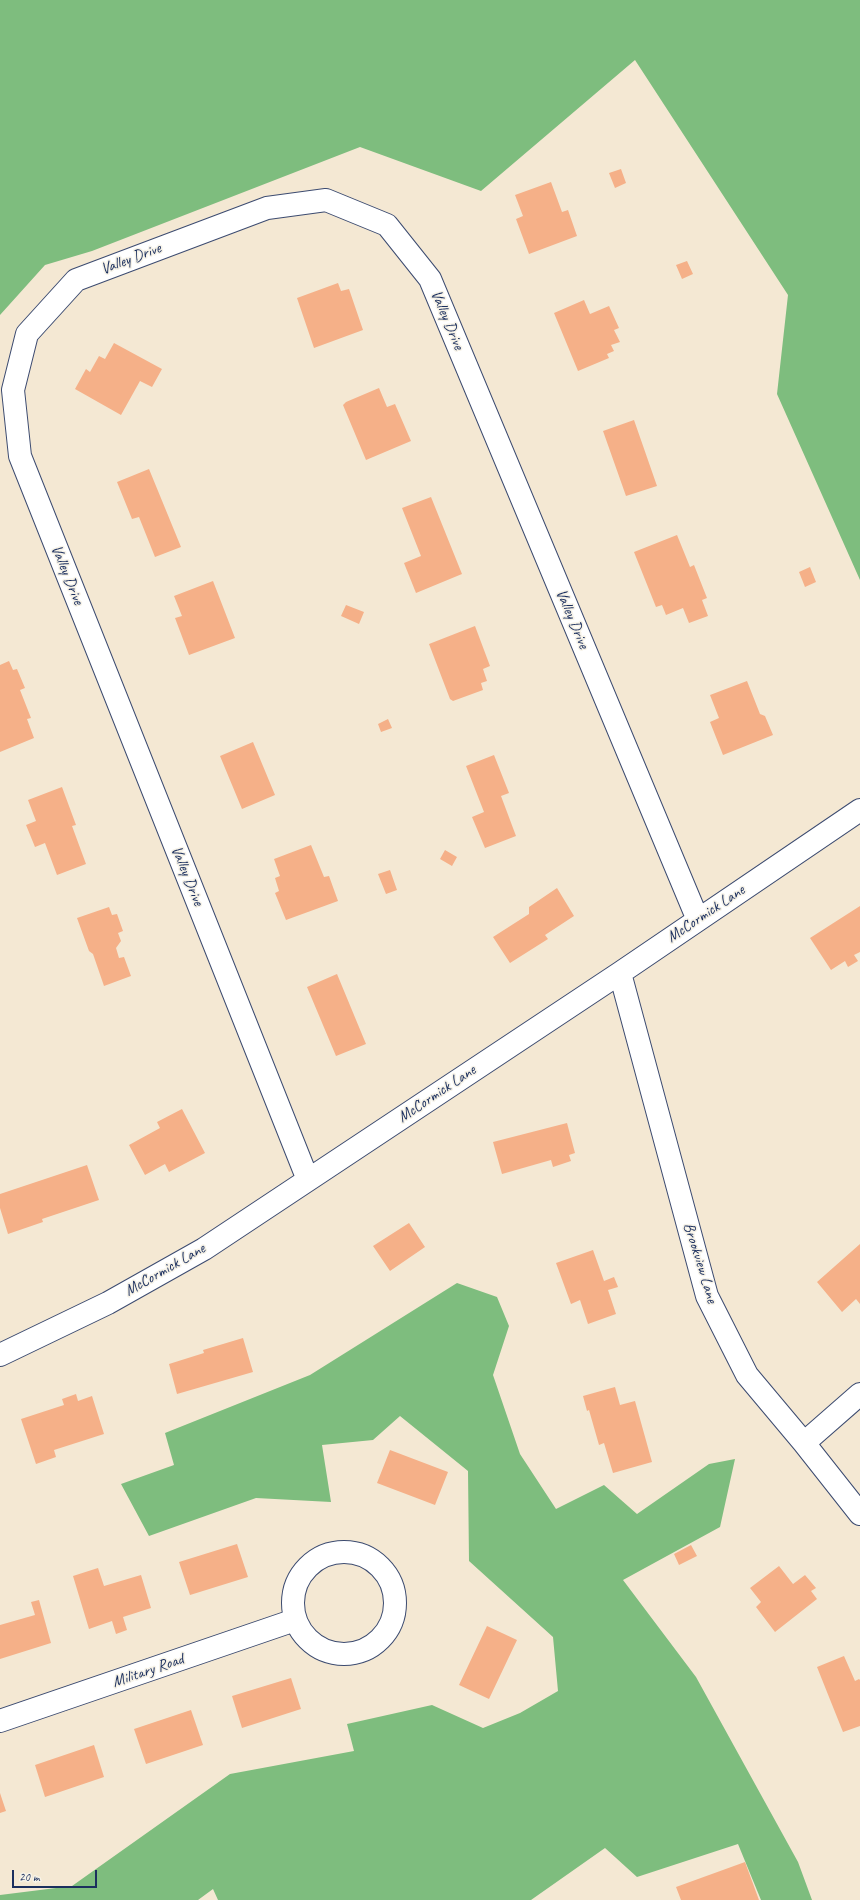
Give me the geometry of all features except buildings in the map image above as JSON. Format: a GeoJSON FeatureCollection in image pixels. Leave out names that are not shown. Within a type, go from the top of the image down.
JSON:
{"type":"FeatureCollection","features":[{"type":"Feature","properties":{"kind":"street","name":"Valley Drive"},"geometry":{"type":"LineString","coordinates":[[308,1180],[20,456],[13,390],[27,334],[76,280],[267,208],[326,200],[386,225],[430,279],[698,920]]}},
{"type":"Feature","properties":{"kind":"street","name":"McCormick Lane"},"geometry":{"type":"LineString","coordinates":[[0,1355],[108,1303],[197,1253],[698,920],[860,810]]}},
{"type":"Feature","properties":{"kind":"street","name":"Brookview Lane"},"geometry":{"type":"LineString","coordinates":[[620,972],[707,1296],[747,1375],[804,1443],[860,1514]]}},
{"type":"Feature","properties":{"kind":"street"},"geometry":{"type":"LineString","coordinates":[[804,1443],[860,1394]]}},
{"type":"Feature","properties":{"kind":"street"},"geometry":{"type":"LineString","coordinates":[[348,1552],[362,1555],[375,1562],[385,1572],[392,1585],[396,1600],[394,1614],[389,1628],[380,1640],[368,1649],[354,1654],[340,1655],[325,1651],[312,1644],[302,1633],[295,1620],[293,1606],[294,1591],[299,1578],[308,1566],[320,1557],[333,1553],[348,1552]]}},
{"type":"Feature","properties":{"kind":"street","name":"Military Road"},"geometry":{"type":"LineString","coordinates":[[0,1722],[295,1620]]}},
{"type":"Feature","properties":{"kind":"green space"},"geometry":{"type":"Polygon","coordinates":[[[0,0],[860,0],[860,580],[777,394],[788,295],[635,60],[481,191],[360,147],[92,251],[45,265],[0,315],[0,0]]]}},
{"type":"Feature","properties":{"kind":"green space"},"geometry":{"type":"Polygon","coordinates":[[[457,1283],[497,1297],[509,1326],[493,1375],[520,1454],[556,1509],[604,1485],[637,1514],[709,1464],[735,1459],[720,1527],[623,1580],[696,1677],[798,1862],[812,1900],[761,1900],[738,1844],[637,1877],[605,1848],[531,1900],[218,1900],[213,1889],[198,1900],[0,1900],[0,1895],[72,1886],[230,1774],[354,1751],[347,1724],[432,1705],[483,1728],[520,1713],[558,1691],[553,1637],[469,1561],[468,1471],[400,1416],[373,1440],[322,1445],[331,1502],[256,1498],[149,1536],[121,1484],[174,1465],[165,1433],[310,1375],[457,1283]]]}}]}
